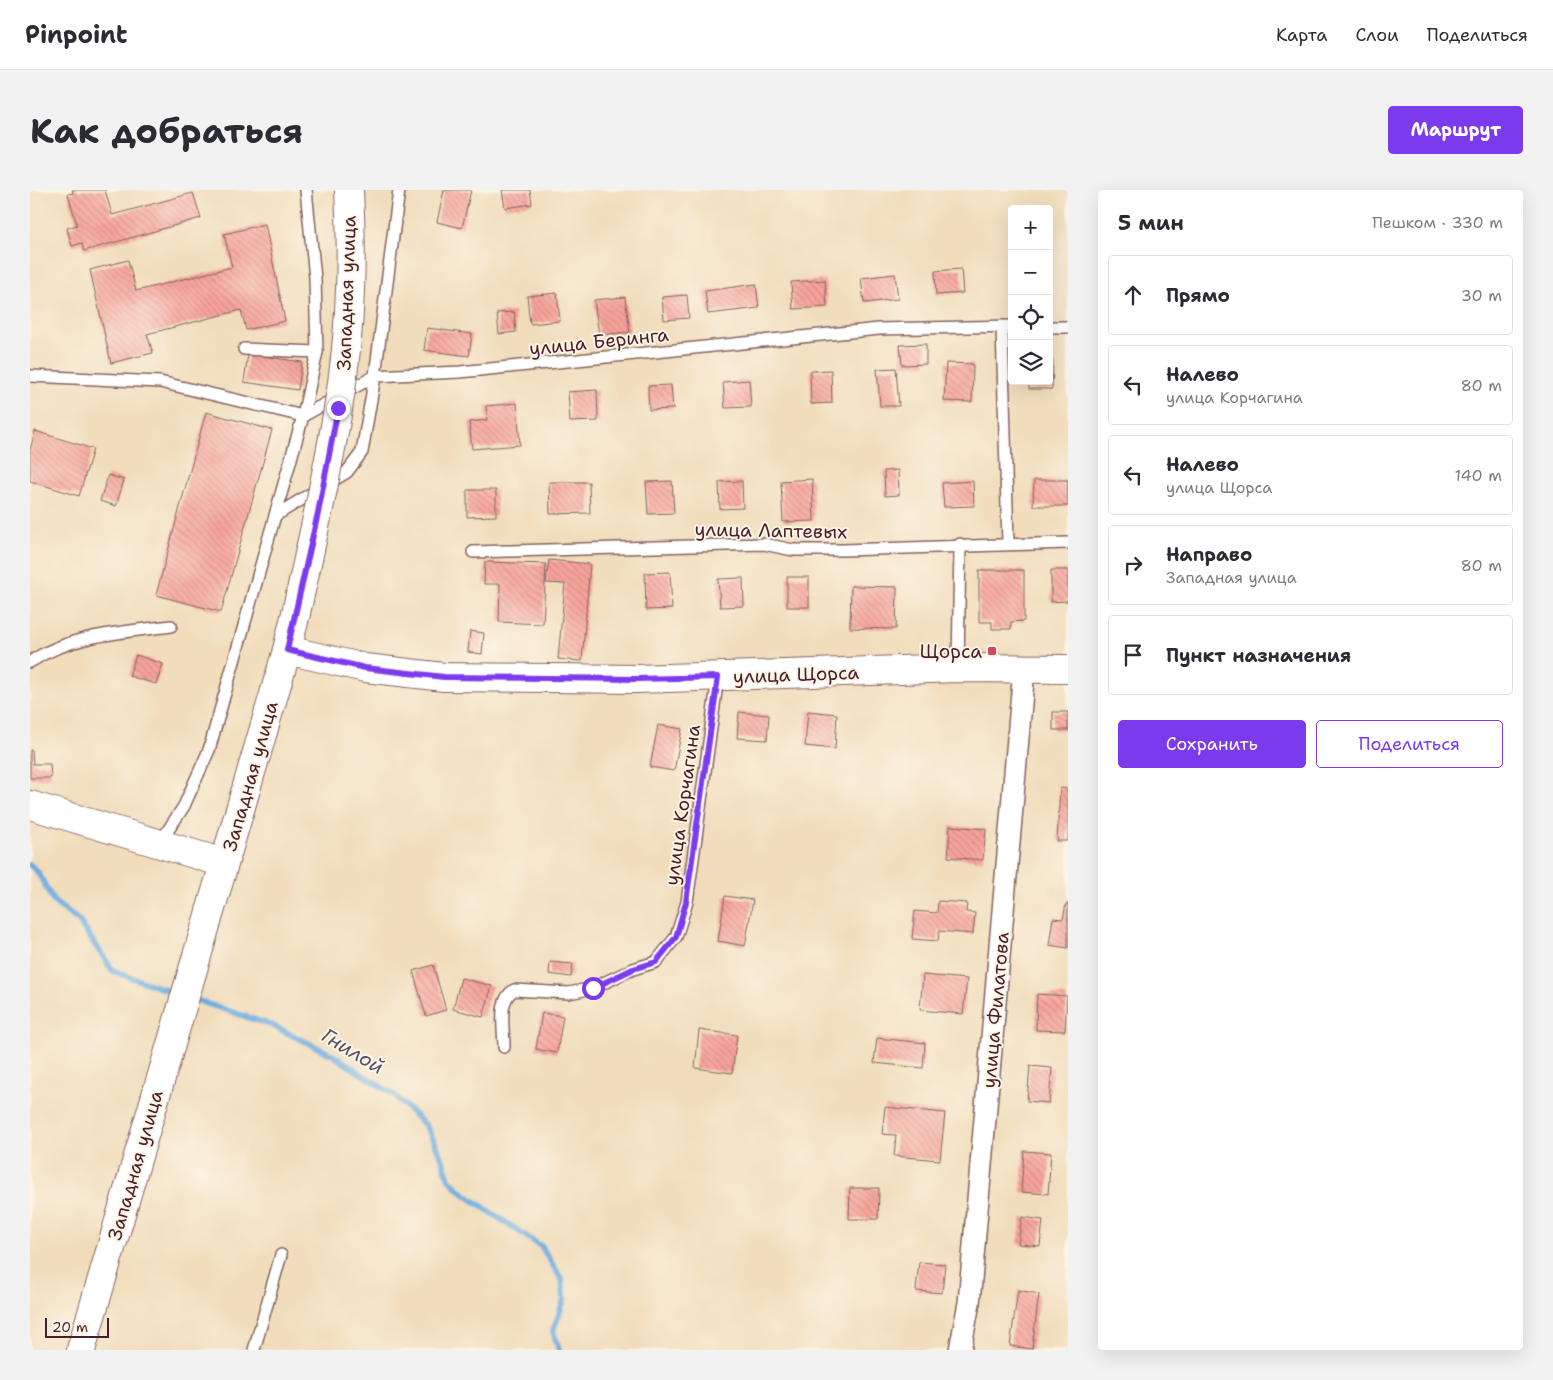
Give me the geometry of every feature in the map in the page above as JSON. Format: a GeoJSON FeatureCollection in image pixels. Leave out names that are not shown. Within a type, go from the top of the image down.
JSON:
{"type":"FeatureCollection","features":[{"type":"Feature","properties":{"kind":"main road","name":"Западная улица"},"geometry":{"type":"LineString","coordinates":[[81,1350],[287,650],[296,613],[322,494],[338,408],[344,363],[349,285],[349,190]]}},
{"type":"Feature","properties":{"kind":"main road","name":"улица Щорса"},"geometry":{"type":"LineString","coordinates":[[287,650],[365,668],[444,677],[637,679],[958,668],[1068,669]]}},
{"type":"Feature","properties":{"kind":"main road"},"geometry":{"type":"LineString","coordinates":[[30,805],[224,863]]}},
{"type":"Feature","properties":{"kind":"street","name":"улица Филатова"},"geometry":{"type":"LineString","coordinates":[[960,1350],[969,1303],[1024,668]]}},
{"type":"Feature","properties":{"kind":"lane"},"geometry":{"type":"LineString","coordinates":[[159,844],[184,806],[209,750],[303,416],[317,352],[315,278],[306,190]]}},
{"type":"Feature","properties":{"kind":"lane"},"geometry":{"type":"LineString","coordinates":[[276,515],[347,472],[362,452],[375,376],[399,190]]}},
{"type":"Feature","properties":{"kind":"lane"},"geometry":{"type":"LineString","coordinates":[[1007,326],[1008,544]]}},
{"type":"Feature","properties":{"kind":"lane","name":"улица Беринга"},"geometry":{"type":"LineString","coordinates":[[375,376],[470,372],[879,329],[1007,326]]}},
{"type":"Feature","properties":{"kind":"lane"},"geometry":{"type":"LineString","coordinates":[[1053,327],[1068,327]]}},
{"type":"Feature","properties":{"kind":"lane"},"geometry":{"type":"LineString","coordinates":[[244,349],[317,352]]}},
{"type":"Feature","properties":{"kind":"lane"},"geometry":{"type":"LineString","coordinates":[[30,376],[160,382],[303,416],[375,376]]}},
{"type":"Feature","properties":{"kind":"lane","name":"улица Лаптевых"},"geometry":{"type":"LineString","coordinates":[[473,552],[764,544],[793,550],[960,544],[1068,543]]}},
{"type":"Feature","properties":{"kind":"lane"},"geometry":{"type":"LineString","coordinates":[[958,668],[960,544]]}},
{"type":"Feature","properties":{"kind":"lane"},"geometry":{"type":"LineString","coordinates":[[30,662],[46,651],[71,643],[111,633],[171,626]]}},
{"type":"Feature","properties":{"kind":"lane","name":"улица Корчагина"},"geometry":{"type":"LineString","coordinates":[[504,1047],[504,1003],[507,994],[514,990],[569,992],[593,988],[633,969],[656,962],[676,937],[686,902],[718,677]]}},
{"type":"Feature","properties":{"kind":"lane"},"geometry":{"type":"LineString","coordinates":[[254,1350],[281,1255]]}},
{"type":"Feature","properties":{"kind":"building"},"geometry":{"type":"Polygon","coordinates":[[[72,190],[105,190],[112,215],[193,193],[201,218],[84,251],[82,243],[72,246],[67,228],[77,225],[68,194],[73,193],[72,190]]]}},
{"type":"Feature","properties":{"kind":"building"},"geometry":{"type":"Polygon","coordinates":[[[444,190],[471,190],[462,228],[437,222],[444,190]]]}},
{"type":"Feature","properties":{"kind":"building"},"geometry":{"type":"Polygon","coordinates":[[[502,190],[530,190],[532,204],[505,208],[502,190]]]}},
{"type":"Feature","properties":{"kind":"building"},"geometry":{"type":"Polygon","coordinates":[[[265,224],[285,321],[246,330],[241,310],[147,334],[153,353],[111,363],[90,270],[128,260],[136,291],[232,267],[224,234],[265,224]]]}},
{"type":"Feature","properties":{"kind":"building"},"geometry":{"type":"Polygon","coordinates":[[[961,269],[963,293],[936,295],[935,271],[961,269]]]}},
{"type":"Feature","properties":{"kind":"building"},"geometry":{"type":"Polygon","coordinates":[[[895,274],[898,299],[864,303],[861,278],[895,274]]]}},
{"type":"Feature","properties":{"kind":"building"},"geometry":{"type":"Polygon","coordinates":[[[825,280],[827,307],[793,309],[791,282],[825,280]]]}},
{"type":"Feature","properties":{"kind":"building"},"geometry":{"type":"Polygon","coordinates":[[[756,284],[759,308],[708,314],[705,291],[756,284]]]}},
{"type":"Feature","properties":{"kind":"building"},"geometry":{"type":"Polygon","coordinates":[[[557,293],[560,321],[530,324],[527,296],[557,293]]]}},
{"type":"Feature","properties":{"kind":"building"},"geometry":{"type":"Polygon","coordinates":[[[687,295],[689,318],[664,320],[662,297],[687,295]]]}},
{"type":"Feature","properties":{"kind":"building"},"geometry":{"type":"Polygon","coordinates":[[[625,297],[630,332],[599,335],[594,300],[625,297]]]}},
{"type":"Feature","properties":{"kind":"building"},"geometry":{"type":"Polygon","coordinates":[[[514,312],[516,332],[499,334],[497,313],[514,312]]]}},
{"type":"Feature","properties":{"kind":"building"},"geometry":{"type":"Polygon","coordinates":[[[427,328],[472,334],[469,356],[424,350],[427,328]]]}},
{"type":"Feature","properties":{"kind":"building"},"geometry":{"type":"Polygon","coordinates":[[[926,344],[926,364],[902,365],[900,345],[926,344]]]}},
{"type":"Feature","properties":{"kind":"building"},"geometry":{"type":"Polygon","coordinates":[[[248,354],[302,362],[298,390],[244,382],[248,354]]]}},
{"type":"Feature","properties":{"kind":"building"},"geometry":{"type":"Polygon","coordinates":[[[946,363],[973,364],[972,402],[944,401],[946,363]]]}},
{"type":"Feature","properties":{"kind":"building"},"geometry":{"type":"Polygon","coordinates":[[[896,368],[899,406],[880,406],[877,369],[896,368]]]}},
{"type":"Feature","properties":{"kind":"building"},"geometry":{"type":"Polygon","coordinates":[[[831,370],[832,403],[811,404],[810,371],[831,370]]]}},
{"type":"Feature","properties":{"kind":"building"},"geometry":{"type":"Polygon","coordinates":[[[749,380],[751,407],[725,408],[723,382],[749,380]]]}},
{"type":"Feature","properties":{"kind":"building"},"geometry":{"type":"Polygon","coordinates":[[[671,385],[673,409],[649,410],[648,386],[671,385]]]}},
{"type":"Feature","properties":{"kind":"building"},"geometry":{"type":"Polygon","coordinates":[[[1029,385],[1052,385],[1052,389],[1029,389],[1029,385]]]}},
{"type":"Feature","properties":{"kind":"building"},"geometry":{"type":"Polygon","coordinates":[[[597,390],[598,421],[570,422],[568,392],[597,390]]]}},
{"type":"Feature","properties":{"kind":"building"},"geometry":{"type":"Polygon","coordinates":[[[517,403],[520,445],[472,449],[469,422],[487,420],[486,406],[517,403]]]}},
{"type":"Feature","properties":{"kind":"building"},"geometry":{"type":"Polygon","coordinates":[[[206,412],[272,430],[221,612],[156,595],[206,412]]]}},
{"type":"Feature","properties":{"kind":"building"},"geometry":{"type":"Polygon","coordinates":[[[35,431],[93,449],[79,496],[30,481],[30,450],[35,431]]]}},
{"type":"Feature","properties":{"kind":"building"},"geometry":{"type":"Polygon","coordinates":[[[898,470],[899,495],[885,496],[884,471],[898,470]]]}},
{"type":"Feature","properties":{"kind":"building"},"geometry":{"type":"Polygon","coordinates":[[[108,475],[124,480],[116,506],[100,501],[108,475]]]}},
{"type":"Feature","properties":{"kind":"building"},"geometry":{"type":"Polygon","coordinates":[[[812,479],[814,521],[783,522],[781,481],[812,479]]]}},
{"type":"Feature","properties":{"kind":"building"},"geometry":{"type":"Polygon","coordinates":[[[1034,480],[1068,480],[1068,506],[1033,506],[1034,480]]]}},
{"type":"Feature","properties":{"kind":"building"},"geometry":{"type":"Polygon","coordinates":[[[672,481],[674,513],[648,514],[646,482],[672,481]]]}},
{"type":"Feature","properties":{"kind":"building"},"geometry":{"type":"Polygon","coordinates":[[[742,481],[743,508],[720,509],[719,482],[742,481]]]}},
{"type":"Feature","properties":{"kind":"building"},"geometry":{"type":"Polygon","coordinates":[[[973,481],[974,506],[944,507],[942,483],[973,481]]]}},
{"type":"Feature","properties":{"kind":"building"},"geometry":{"type":"Polygon","coordinates":[[[549,482],[589,482],[590,513],[550,514],[549,482]]]}},
{"type":"Feature","properties":{"kind":"building"},"geometry":{"type":"Polygon","coordinates":[[[467,490],[496,490],[496,516],[467,517],[467,490]]]}},
{"type":"Feature","properties":{"kind":"building"},"geometry":{"type":"Polygon","coordinates":[[[549,560],[590,564],[582,661],[558,659],[565,584],[546,583],[549,560]]]}},
{"type":"Feature","properties":{"kind":"building"},"geometry":{"type":"Polygon","coordinates":[[[485,562],[546,564],[543,624],[499,622],[500,584],[484,584],[485,562]]]}},
{"type":"Feature","properties":{"kind":"building"},"geometry":{"type":"Polygon","coordinates":[[[979,570],[1024,570],[1024,621],[1011,622],[1011,629],[992,629],[992,622],[979,622],[979,570]]]}},
{"type":"Feature","properties":{"kind":"building"},"geometry":{"type":"Polygon","coordinates":[[[1051,570],[1068,570],[1068,601],[1051,602],[1051,570]]]}},
{"type":"Feature","properties":{"kind":"building"},"geometry":{"type":"Polygon","coordinates":[[[670,572],[672,609],[646,610],[645,573],[670,572]]]}},
{"type":"Feature","properties":{"kind":"building"},"geometry":{"type":"Polygon","coordinates":[[[787,577],[809,577],[809,607],[787,607],[787,577]]]}},
{"type":"Feature","properties":{"kind":"building"},"geometry":{"type":"Polygon","coordinates":[[[743,578],[744,606],[720,607],[718,579],[743,578]]]}},
{"type":"Feature","properties":{"kind":"building"},"geometry":{"type":"Polygon","coordinates":[[[851,586],[897,587],[896,629],[850,628],[851,586]]]}},
{"type":"Feature","properties":{"kind":"building"},"geometry":{"type":"Polygon","coordinates":[[[470,631],[484,633],[482,654],[468,652],[470,631]]]}},
{"type":"Feature","properties":{"kind":"building"},"geometry":{"type":"Polygon","coordinates":[[[136,655],[163,664],[156,684],[129,676],[136,655]]]}},
{"type":"Feature","properties":{"kind":"building"},"geometry":{"type":"Polygon","coordinates":[[[808,711],[837,714],[835,749],[805,746],[808,711]]]}},
{"type":"Feature","properties":{"kind":"building"},"geometry":{"type":"Polygon","coordinates":[[[739,712],[769,715],[767,740],[737,738],[739,712]]]}},
{"type":"Feature","properties":{"kind":"building"},"geometry":{"type":"Polygon","coordinates":[[[1053,712],[1068,712],[1068,730],[1053,730],[1053,712]]]}},
{"type":"Feature","properties":{"kind":"building"},"geometry":{"type":"Polygon","coordinates":[[[658,725],[682,729],[674,771],[650,767],[658,725]]]}},
{"type":"Feature","properties":{"kind":"building"},"geometry":{"type":"Polygon","coordinates":[[[30,750],[32,750],[33,764],[50,764],[51,778],[30,778],[30,750]]]}},
{"type":"Feature","properties":{"kind":"building"},"geometry":{"type":"Polygon","coordinates":[[[1060,788],[1068,789],[1068,841],[1057,841],[1060,788]]]}},
{"type":"Feature","properties":{"kind":"building"},"geometry":{"type":"Polygon","coordinates":[[[950,826],[986,829],[983,860],[948,857],[950,826]]]}},
{"type":"Feature","properties":{"kind":"building"},"geometry":{"type":"Polygon","coordinates":[[[725,896],[753,900],[745,946],[718,941],[725,896]]]}},
{"type":"Feature","properties":{"kind":"building"},"geometry":{"type":"Polygon","coordinates":[[[938,901],[967,903],[966,912],[975,913],[973,934],[939,931],[938,941],[912,939],[915,911],[937,913],[938,901]]]}},
{"type":"Feature","properties":{"kind":"building"},"geometry":{"type":"Polygon","coordinates":[[[1066,904],[1068,904],[1068,948],[1049,945],[1053,918],[1063,919],[1066,904]]]}},
{"type":"Feature","properties":{"kind":"building"},"geometry":{"type":"Polygon","coordinates":[[[550,962],[573,964],[571,977],[549,974],[550,962]]]}},
{"type":"Feature","properties":{"kind":"building"},"geometry":{"type":"Polygon","coordinates":[[[433,965],[446,1010],[426,1016],[413,971],[433,965]]]}},
{"type":"Feature","properties":{"kind":"building"},"geometry":{"type":"Polygon","coordinates":[[[923,975],[967,979],[963,1014],[920,1010],[923,975]]]}},
{"type":"Feature","properties":{"kind":"building"},"geometry":{"type":"Polygon","coordinates":[[[461,978],[492,986],[483,1017],[453,1009],[461,978]]]}},
{"type":"Feature","properties":{"kind":"building"},"geometry":{"type":"Polygon","coordinates":[[[1037,994],[1067,996],[1065,1031],[1036,1030],[1037,994]]]}},
{"type":"Feature","properties":{"kind":"building"},"geometry":{"type":"Polygon","coordinates":[[[542,1013],[563,1016],[557,1053],[536,1049],[542,1013]]]}},
{"type":"Feature","properties":{"kind":"building"},"geometry":{"type":"Polygon","coordinates":[[[699,1030],[737,1035],[732,1073],[695,1068],[699,1030]]]}},
{"type":"Feature","properties":{"kind":"building"},"geometry":{"type":"Polygon","coordinates":[[[877,1038],[925,1043],[923,1068],[874,1063],[877,1038]]]}},
{"type":"Feature","properties":{"kind":"building"},"geometry":{"type":"Polygon","coordinates":[[[1030,1066],[1052,1068],[1049,1103],[1027,1101],[1030,1066]]]}},
{"type":"Feature","properties":{"kind":"building"},"geometry":{"type":"Polygon","coordinates":[[[885,1107],[945,1113],[940,1160],[894,1156],[896,1135],[882,1134],[885,1107]]]}},
{"type":"Feature","properties":{"kind":"building"},"geometry":{"type":"Polygon","coordinates":[[[1024,1151],[1051,1153],[1048,1194],[1021,1192],[1024,1151]]]}},
{"type":"Feature","properties":{"kind":"building"},"geometry":{"type":"Polygon","coordinates":[[[850,1188],[879,1188],[878,1219],[849,1219],[850,1188]]]}},
{"type":"Feature","properties":{"kind":"building"},"geometry":{"type":"Polygon","coordinates":[[[1022,1217],[1043,1220],[1040,1246],[1018,1244],[1022,1217]]]}},
{"type":"Feature","properties":{"kind":"building"},"geometry":{"type":"Polygon","coordinates":[[[919,1262],[945,1264],[942,1293],[916,1291],[919,1262]]]}},
{"type":"Feature","properties":{"kind":"building"},"geometry":{"type":"Polygon","coordinates":[[[1018,1290],[1039,1294],[1032,1349],[1010,1346],[1018,1290]]]}},
{"type":"Feature","properties":{"kind":"waterway","name":"Гнилой"},"geometry":{"type":"LineString","coordinates":[[30,865],[37,871],[54,902],[79,921],[113,971],[178,994]]}},
{"type":"Feature","properties":{"kind":"waterway","name":"Гнилой"},"geometry":{"type":"LineString","coordinates":[[190,998],[271,1025],[331,1054],[394,1095],[426,1126],[441,1155],[449,1179],[464,1194],[542,1247],[562,1280],[564,1300],[553,1331],[559,1350]]}},
{"type":"Feature","properties":{"kind":"place","name":"Щорса"},"geometry":{"type":"Point","coordinates":[992,651]}},
{"type":"Feature","properties":{"kind":"route"},"geometry":{"type":"LineString","coordinates":[[338,408],[318,513],[287,650],[365,668],[444,677],[637,679],[718,677],[686,902],[676,937],[656,962],[633,969],[593,988]]}}]}
